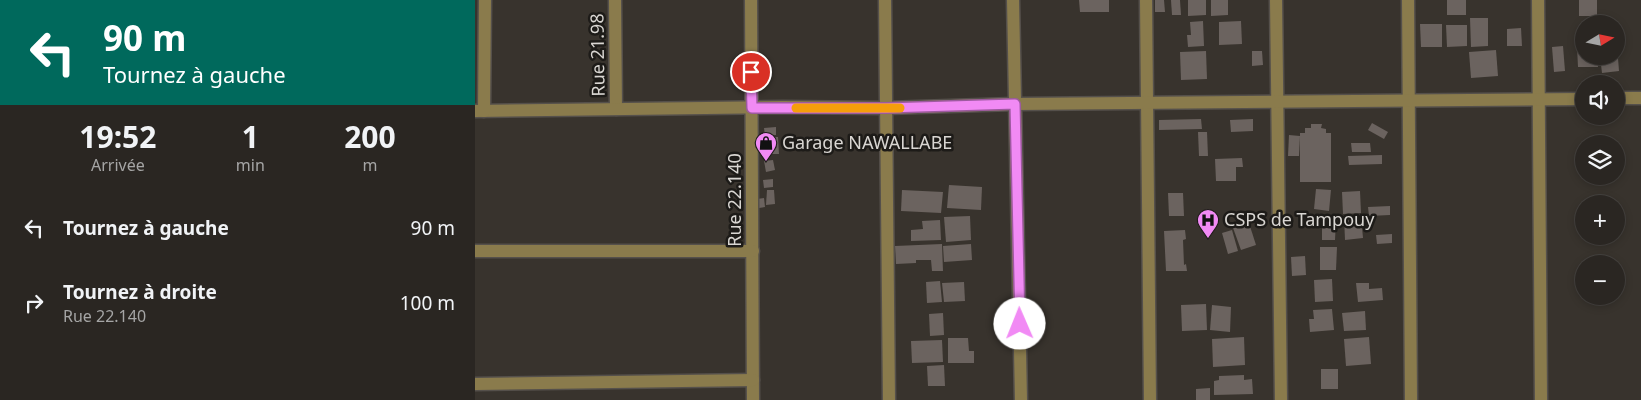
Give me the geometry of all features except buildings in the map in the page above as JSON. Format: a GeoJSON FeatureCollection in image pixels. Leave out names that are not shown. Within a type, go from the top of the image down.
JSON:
{"type":"FeatureCollection","features":[{"type":"Feature","properties":{"kind":"street"},"geometry":{"type":"LineString","coordinates":[[485,0],[479,111],[886,108],[1277,100],[1575,98]]}},
{"type":"Feature","properties":{"kind":"street","name":"Rue 21.98"},"geometry":{"type":"LineString","coordinates":[[615,0],[616,109]]}},
{"type":"Feature","properties":{"kind":"street","name":"Rue 22.140"},"geometry":{"type":"LineString","coordinates":[[751,0],[753,400]]}},
{"type":"Feature","properties":{"kind":"street"},"geometry":{"type":"LineString","coordinates":[[885,0],[889,400]]}},
{"type":"Feature","properties":{"kind":"street"},"geometry":{"type":"LineString","coordinates":[[1013,0],[1021,400]]}},
{"type":"Feature","properties":{"kind":"street"},"geometry":{"type":"LineString","coordinates":[[1146,0],[1149,102],[1150,400]]}},
{"type":"Feature","properties":{"kind":"street"},"geometry":{"type":"LineString","coordinates":[[1277,0],[1281,400]]}},
{"type":"Feature","properties":{"kind":"street"},"geometry":{"type":"LineString","coordinates":[[1408,0],[1411,400]]}},
{"type":"Feature","properties":{"kind":"street"},"geometry":{"type":"LineString","coordinates":[[1538,0],[1541,400]]}},
{"type":"Feature","properties":{"kind":"street"},"geometry":{"type":"LineString","coordinates":[[1625,98],[1641,98]]}},
{"type":"Feature","properties":{"kind":"street"},"geometry":{"type":"LineString","coordinates":[[475,251],[753,251]]}},
{"type":"Feature","properties":{"kind":"street"},"geometry":{"type":"LineString","coordinates":[[475,384],[753,380]]}},
{"type":"Feature","properties":{"kind":"slow traffic"},"geometry":{"type":"LineString","coordinates":[[796,108],[900,108]]}},
{"type":"Feature","properties":{"kind":"place","name":"Garage NAWALLABE"},"geometry":{"type":"Point","coordinates":[766,162]}},
{"type":"Feature","properties":{"kind":"place","name":"CSPS de Tampouy"},"geometry":{"type":"Point","coordinates":[1208,239]}},
{"type":"Feature","properties":{"kind":"route"},"geometry":{"type":"LineString","coordinates":[[751,72],[752,108],[886,108],[1015,104],[1020,324]]}}]}
